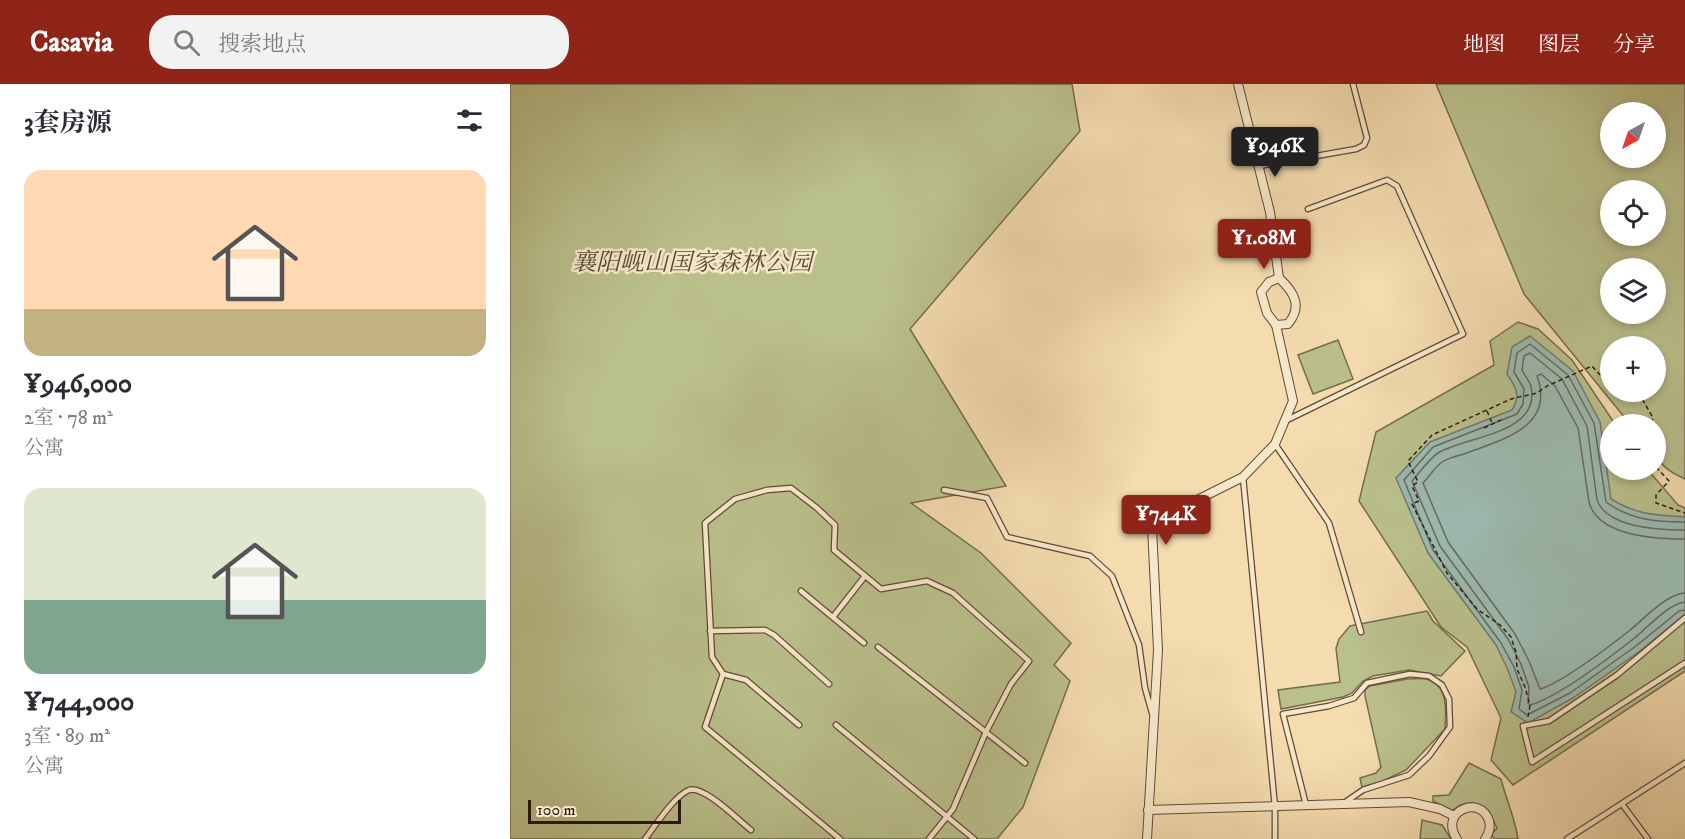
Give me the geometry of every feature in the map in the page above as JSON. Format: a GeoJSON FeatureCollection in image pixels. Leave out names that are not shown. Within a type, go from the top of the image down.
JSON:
{"type":"FeatureCollection","features":[{"type":"Feature","properties":{"kind":"street"},"geometry":{"type":"LineString","coordinates":[[1238,84],[1270,212],[1279,278],[1293,296],[1297,308],[1288,324],[1276,325]]}},
{"type":"Feature","properties":{"kind":"street"},"geometry":{"type":"LineString","coordinates":[[1147,839],[1158,650],[1152,527],[1185,506],[1243,477],[1275,444],[1293,401],[1276,325],[1268,313],[1261,292],[1269,282],[1279,278]]}},
{"type":"Feature","properties":{"kind":"street"},"geometry":{"type":"LineString","coordinates":[[1148,810],[1409,802],[1440,809],[1454,816]]}},
{"type":"Feature","properties":{"kind":"street"},"geometry":{"type":"LineString","coordinates":[[1457,839],[1452,828],[1454,816],[1459,811],[1471,807],[1484,812],[1490,823],[1486,839]]}},
{"type":"Feature","properties":{"kind":"lane"},"geometry":{"type":"LineString","coordinates":[[1259,166],[1356,149],[1364,145],[1367,138],[1353,84]]}},
{"type":"Feature","properties":{"kind":"lane"},"geometry":{"type":"LineString","coordinates":[[1285,421],[1463,334],[1397,186],[1387,180],[1308,209]]}},
{"type":"Feature","properties":{"kind":"lane"},"geometry":{"type":"LineString","coordinates":[[1275,444],[1329,523],[1361,632]]}},
{"type":"Feature","properties":{"kind":"lane"},"geometry":{"type":"LineString","coordinates":[[1243,477],[1275,807],[1275,839]]}},
{"type":"Feature","properties":{"kind":"lane"},"geometry":{"type":"LineString","coordinates":[[799,724],[746,680],[723,674],[712,657],[705,523],[735,500],[767,490],[791,488],[817,508],[835,525],[834,550],[881,590],[927,581],[953,593],[1029,661],[1011,684],[986,732],[953,810],[929,839]]}},
{"type":"Feature","properties":{"kind":"lane"},"geometry":{"type":"LineString","coordinates":[[944,490],[987,498],[1008,537],[1090,556],[1112,576],[1139,645],[1145,688],[1154,718]]}},
{"type":"Feature","properties":{"kind":"lane"},"geometry":{"type":"LineString","coordinates":[[833,617],[865,576]]}},
{"type":"Feature","properties":{"kind":"lane"},"geometry":{"type":"LineString","coordinates":[[801,591],[864,643]]}},
{"type":"Feature","properties":{"kind":"lane"},"geometry":{"type":"LineString","coordinates":[[1685,618],[1617,675],[1549,721],[1523,726],[1532,762],[1685,663]]}},
{"type":"Feature","properties":{"kind":"lane"},"geometry":{"type":"LineString","coordinates":[[710,631],[765,630],[774,635],[829,684]]}},
{"type":"Feature","properties":{"kind":"lane"},"geometry":{"type":"LineString","coordinates":[[878,646],[1025,763]]}},
{"type":"Feature","properties":{"kind":"lane"},"geometry":{"type":"LineString","coordinates":[[723,674],[705,727],[840,839]]}},
{"type":"Feature","properties":{"kind":"lane"},"geometry":{"type":"LineString","coordinates":[[1306,805],[1283,714],[1329,706],[1354,698],[1367,683],[1410,674],[1429,676],[1442,685],[1449,699],[1450,727],[1429,756],[1409,775],[1363,790],[1341,804]]}},
{"type":"Feature","properties":{"kind":"lane"},"geometry":{"type":"LineString","coordinates":[[836,725],[974,839]]}},
{"type":"Feature","properties":{"kind":"lane"},"geometry":{"type":"LineString","coordinates":[[1567,839],[1685,763]]}},
{"type":"Feature","properties":{"kind":"lane"},"geometry":{"type":"LineString","coordinates":[[645,839],[680,796],[694,789],[705,792],[751,830]]}},
{"type":"Feature","properties":{"kind":"lane"},"geometry":{"type":"LineString","coordinates":[[1622,804],[1648,839]]}},
{"type":"Feature","properties":{"kind":"path"},"geometry":{"type":"LineString","coordinates":[[1526,725],[1530,705],[1517,669],[1516,652],[1510,638],[1500,625],[1477,609],[1447,573],[1412,504],[1419,501],[1412,486],[1418,482],[1408,461],[1432,435],[1486,410],[1511,399],[1537,393],[1547,386],[1592,366],[1600,375]]}},
{"type":"Feature","properties":{"kind":"path"},"geometry":{"type":"LineString","coordinates":[[1486,410],[1492,423]]}},
{"type":"Feature","properties":{"kind":"path"},"geometry":{"type":"LineString","coordinates":[[1484,428],[1501,420]]}},
{"type":"Feature","properties":{"kind":"path"},"geometry":{"type":"LineString","coordinates":[[1666,478],[1669,481],[1656,495],[1656,503],[1685,513]]}},
{"type":"Feature","properties":{"kind":"green space","name":"襄阳岘山国家森林公园"},"geometry":{"type":"Polygon","coordinates":[[[510,84],[1072,84],[1080,131],[910,329],[1006,486],[911,503],[981,553],[1071,643],[1054,665],[1070,681],[1023,807],[997,839],[510,839],[510,84]]]}},
{"type":"Feature","properties":{"kind":"green space"},"geometry":{"type":"Polygon","coordinates":[[[1436,84],[1685,84],[1685,479],[1666,468],[1666,414],[1622,414],[1612,402],[1666,402],[1666,336],[1600,336],[1600,387],[1524,294],[1436,84]]]}},
{"type":"Feature","properties":{"kind":"green space"},"geometry":{"type":"Polygon","coordinates":[[[1518,322],[1538,329],[1572,360],[1608,414],[1600,414],[1600,480],[1657,480],[1678,505],[1685,508],[1685,671],[1513,785],[1491,760],[1501,718],[1467,647],[1441,627],[1359,501],[1376,432],[1494,365],[1490,341],[1518,322]]]}},
{"type":"Feature","properties":{"kind":"green space"},"geometry":{"type":"Polygon","coordinates":[[[1338,340],[1353,379],[1313,394],[1298,355],[1338,340]]]}},
{"type":"Feature","properties":{"kind":"green space"},"geometry":{"type":"Polygon","coordinates":[[[1427,611],[1433,621],[1465,651],[1441,676],[1409,670],[1373,676],[1363,681],[1352,693],[1343,697],[1281,709],[1278,690],[1340,682],[1336,648],[1339,639],[1350,626],[1427,611]]]}},
{"type":"Feature","properties":{"kind":"green space"},"geometry":{"type":"Polygon","coordinates":[[[1407,679],[1426,679],[1439,687],[1446,714],[1445,729],[1406,770],[1383,781],[1362,787],[1360,778],[1376,773],[1381,767],[1365,690],[1370,686],[1407,679]]]}},
{"type":"Feature","properties":{"kind":"green space"},"geometry":{"type":"Polygon","coordinates":[[[1469,763],[1501,779],[1518,839],[1495,839],[1491,835],[1497,828],[1489,814],[1479,805],[1466,803],[1452,811],[1433,801],[1433,796],[1449,795],[1469,763]]]}},
{"type":"Feature","properties":{"kind":"green space"},"geometry":{"type":"Polygon","coordinates":[[[1422,820],[1442,825],[1451,839],[1420,839],[1422,820]]]}},
{"type":"Feature","properties":{"kind":"water"},"geometry":{"type":"Polygon","coordinates":[[[1530,336],[1573,371],[1600,422],[1600,480],[1608,480],[1611,499],[1638,511],[1655,515],[1685,517],[1685,614],[1640,651],[1573,698],[1528,723],[1511,712],[1516,692],[1496,645],[1428,553],[1396,478],[1430,442],[1512,410],[1517,395],[1507,374],[1512,347],[1530,336]]]}}]}
